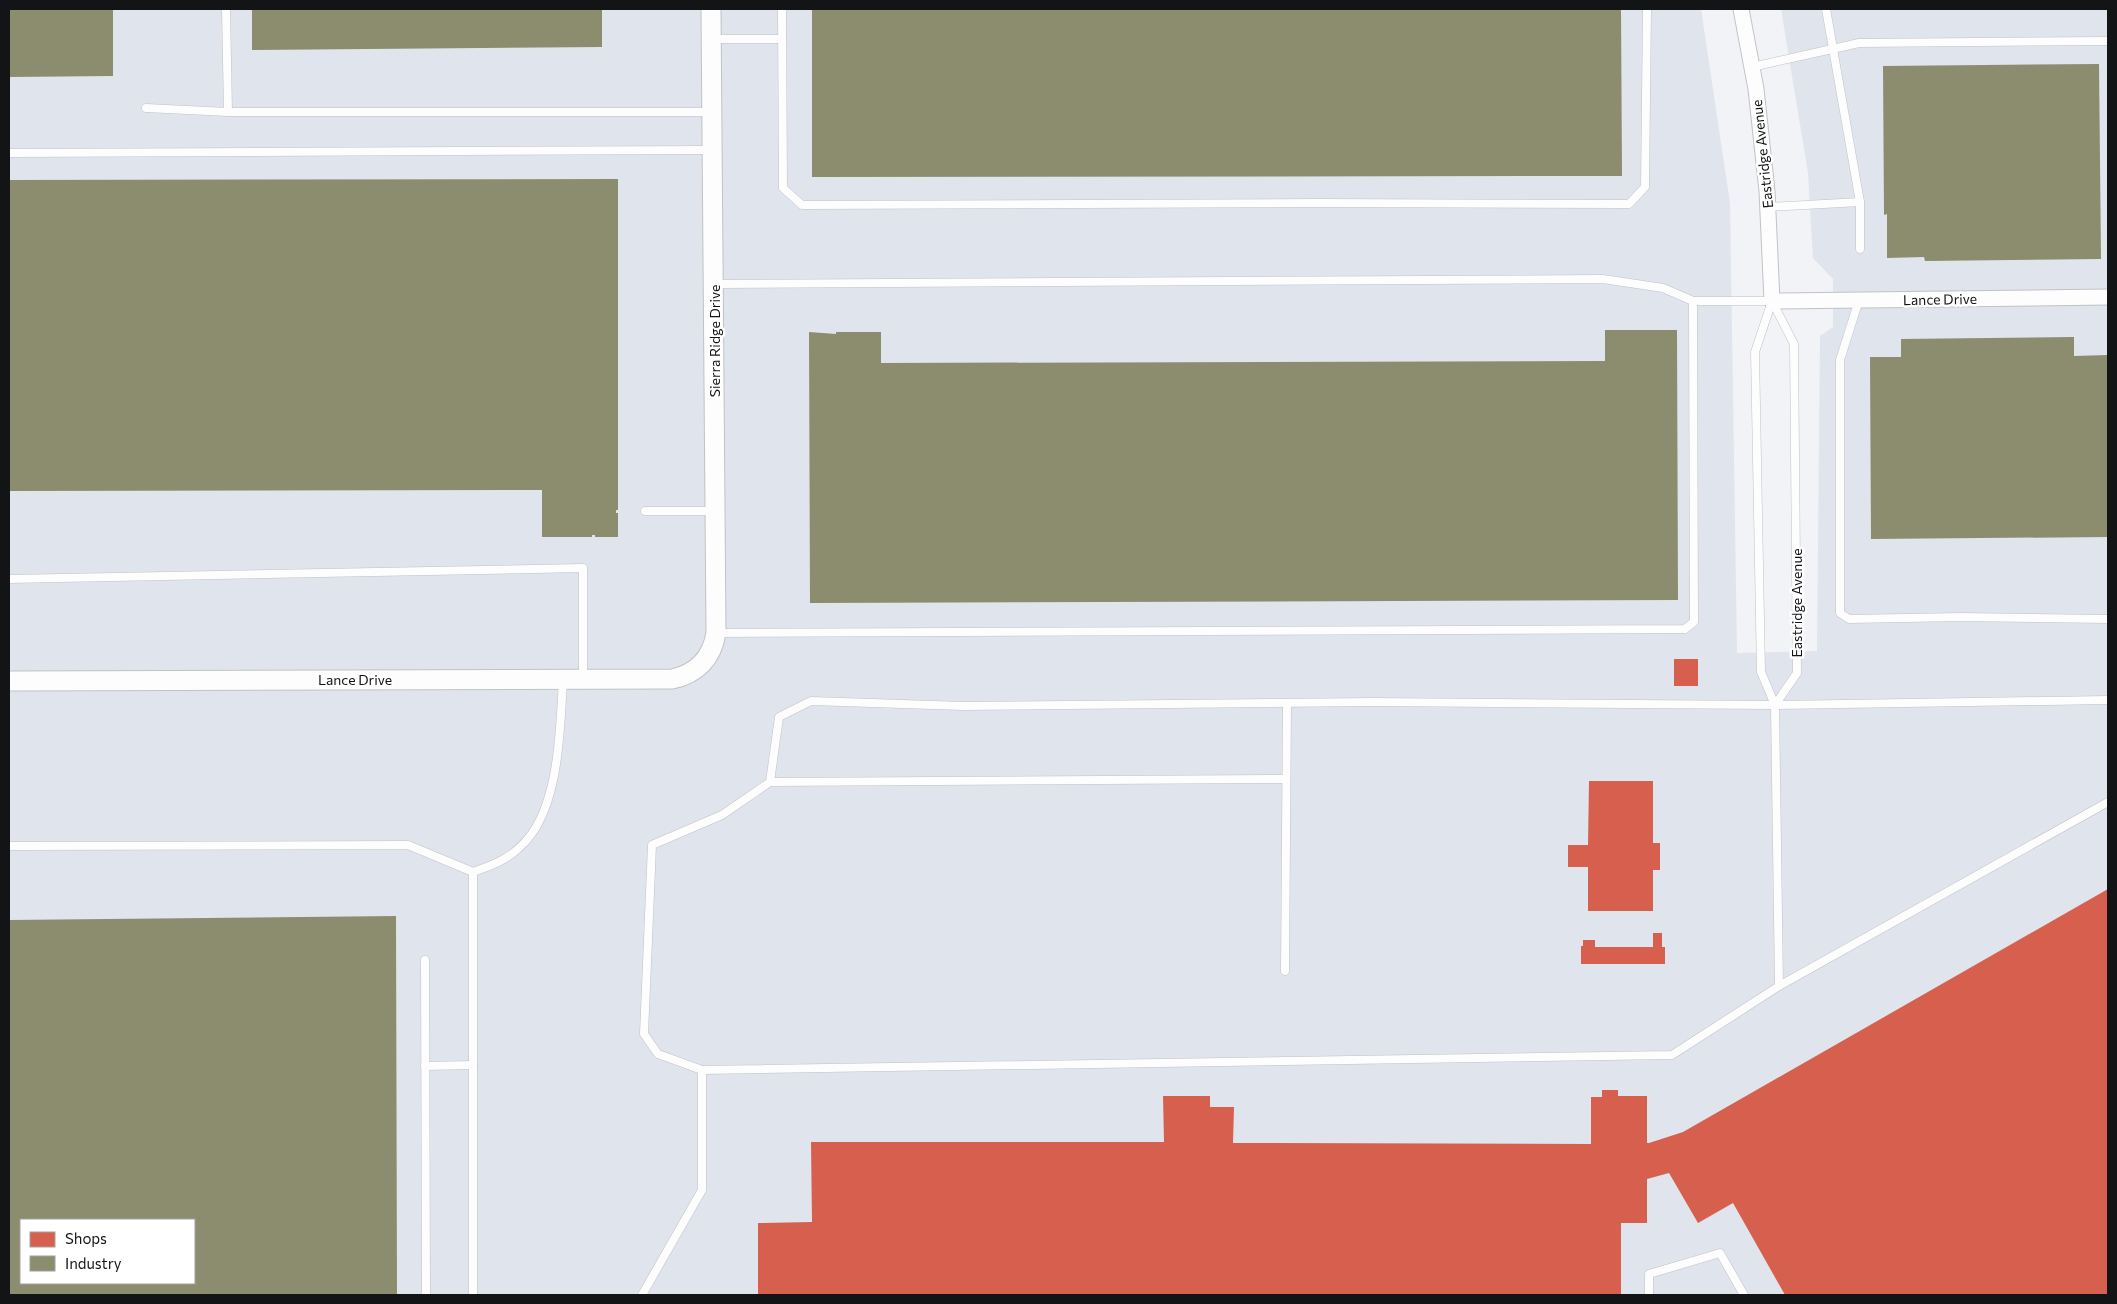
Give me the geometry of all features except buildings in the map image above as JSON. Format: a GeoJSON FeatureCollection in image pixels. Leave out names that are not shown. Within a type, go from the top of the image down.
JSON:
{"type":"FeatureCollection","features":[{"type":"Feature","properties":{"kind":"street","name":"Sierra Ridge Drive"},"geometry":{"type":"LineString","coordinates":[[698,668],[709,655],[714,645],[716,633],[711,9]]}},
{"type":"Feature","properties":{"kind":"street","name":"Eastridge Avenue"},"geometry":{"type":"LineString","coordinates":[[1741,9],[1756,90],[1768,207],[1772,301]]}},
{"type":"Feature","properties":{"kind":"street","name":"Lance Drive"},"geometry":{"type":"LineString","coordinates":[[1772,301],[2108,297]]}},
{"type":"Feature","properties":{"kind":"street","name":"Lance Drive"},"geometry":{"type":"LineString","coordinates":[[9,681],[672,679],[686,676],[698,668]]}},
{"type":"Feature","properties":{"kind":"lane"},"geometry":{"type":"LineString","coordinates":[[226,9],[228,112]]}},
{"type":"Feature","properties":{"kind":"lane"},"geometry":{"type":"LineString","coordinates":[[782,9],[783,188],[802,205],[1629,204],[1645,187],[1647,9]]}},
{"type":"Feature","properties":{"kind":"lane"},"geometry":{"type":"LineString","coordinates":[[1826,9],[1860,202],[1860,248]]}},
{"type":"Feature","properties":{"kind":"lane"},"geometry":{"type":"LineString","coordinates":[[711,40],[782,39]]}},
{"type":"Feature","properties":{"kind":"lane"},"geometry":{"type":"LineString","coordinates":[[1752,67],[1859,43],[2108,41]]}},
{"type":"Feature","properties":{"kind":"lane"},"geometry":{"type":"LineString","coordinates":[[146,108],[228,112],[712,112]]}},
{"type":"Feature","properties":{"kind":"lane"},"geometry":{"type":"LineString","coordinates":[[9,153],[712,150]]}},
{"type":"Feature","properties":{"kind":"lane"},"geometry":{"type":"LineString","coordinates":[[1768,207],[1860,202]]}},
{"type":"Feature","properties":{"kind":"lane"},"geometry":{"type":"LineString","coordinates":[[714,284],[1603,279],[1663,288],[1693,301],[1772,301]]}},
{"type":"Feature","properties":{"kind":"lane"},"geometry":{"type":"LineString","coordinates":[[1859,300],[1840,360],[1840,613],[1849,619],[2108,619]]}},
{"type":"Feature","properties":{"kind":"lane"},"geometry":{"type":"LineString","coordinates":[[716,633],[1684,629],[1694,622],[1693,301]]}},
{"type":"Feature","properties":{"kind":"lane","name":"Eastridge Avenue"},"geometry":{"type":"LineString","coordinates":[[1772,301],[1756,352],[1761,672],[1776,704]]}},
{"type":"Feature","properties":{"kind":"lane","name":"Eastridge Avenue"},"geometry":{"type":"LineString","coordinates":[[1772,301],[1794,344],[1797,673],[1776,704]]}},
{"type":"Feature","properties":{"kind":"lane"},"geometry":{"type":"LineString","coordinates":[[645,512],[715,511]]}},
{"type":"Feature","properties":{"kind":"lane"},"geometry":{"type":"LineString","coordinates":[[9,579],[582,568],[583,678]]}},
{"type":"Feature","properties":{"kind":"lane"},"geometry":{"type":"LineString","coordinates":[[9,846],[408,845],[473,872],[500,862],[521,847],[538,826],[550,793],[559,752],[563,678]]}},
{"type":"Feature","properties":{"kind":"lane"},"geometry":{"type":"LineString","coordinates":[[770,782],[779,717],[811,701],[963,706],[1287,703],[1776,704],[2108,700]]}},
{"type":"Feature","properties":{"kind":"lane"},"geometry":{"type":"LineString","coordinates":[[1285,971],[1287,703]]}},
{"type":"Feature","properties":{"kind":"lane"},"geometry":{"type":"LineString","coordinates":[[1776,704],[1779,986]]}},
{"type":"Feature","properties":{"kind":"lane"},"geometry":{"type":"LineString","coordinates":[[1286,779],[770,782],[722,815],[652,845],[644,1034],[658,1054],[702,1070],[1672,1056],[1779,986],[2108,802]]}},
{"type":"Feature","properties":{"kind":"lane"},"geometry":{"type":"LineString","coordinates":[[473,872],[473,1295]]}},
{"type":"Feature","properties":{"kind":"lane"},"geometry":{"type":"LineString","coordinates":[[425,960],[426,1295]]}},
{"type":"Feature","properties":{"kind":"lane"},"geometry":{"type":"LineString","coordinates":[[426,1066],[473,1065]]}},
{"type":"Feature","properties":{"kind":"lane"},"geometry":{"type":"LineString","coordinates":[[642,1295],[702,1190],[702,1070]]}},
{"type":"Feature","properties":{"kind":"lane"},"geometry":{"type":"LineString","coordinates":[[1648,1295],[1648,1274],[1720,1253],[1744,1295]]}},
{"type":"Feature","properties":{"kind":"shaded area"},"geometry":{"type":"Polygon","coordinates":[[[9,9],[1701,9],[1730,203],[1737,653],[1817,651],[1820,336],[1833,327],[1833,279],[1813,258],[1808,173],[1781,9],[2108,9],[2108,1295],[9,1295],[9,9]]]}}]}
